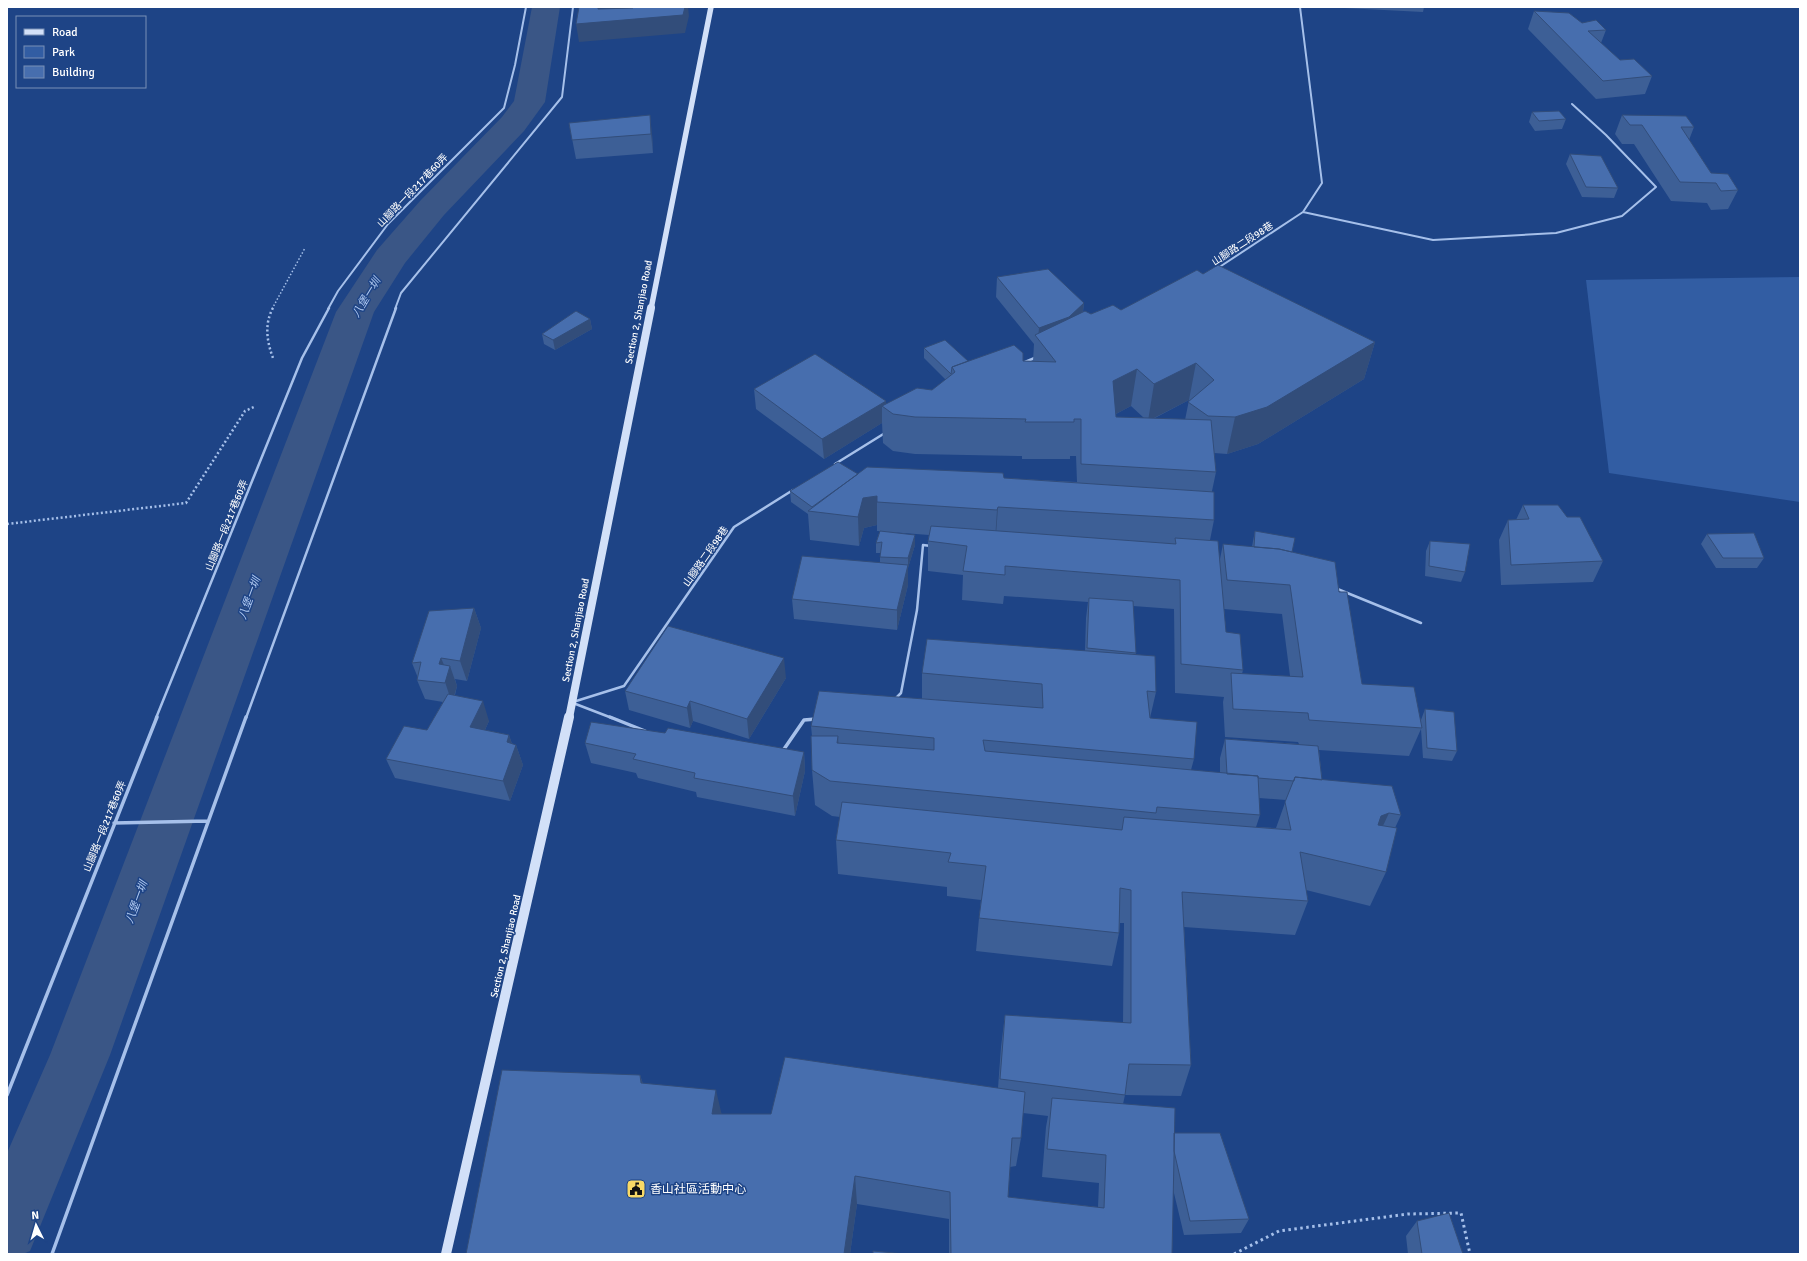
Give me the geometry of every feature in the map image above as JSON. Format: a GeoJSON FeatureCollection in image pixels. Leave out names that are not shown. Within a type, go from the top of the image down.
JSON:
{"type":"FeatureCollection","features":[{"type":"Feature","properties":{"kind":"main road","name":"Section 2, Shanjiao Road"},"geometry":{"type":"LineString","coordinates":[[446,1254],[572,703],[711,7]]}},
{"type":"Feature","properties":{"kind":"lane","name":"山腳路一段217巷60弄"},"geometry":{"type":"LineString","coordinates":[[7,1095],[114,823],[302,358],[338,290],[388,224],[504,108],[515,66],[526,7]]}},
{"type":"Feature","properties":{"kind":"lane"},"geometry":{"type":"LineString","coordinates":[[52,1254],[401,293],[562,97],[573,7]]}},
{"type":"Feature","properties":{"kind":"lane","name":"山腳路二段98巷"},"geometry":{"type":"LineString","coordinates":[[1212,272],[1303,212],[1322,183],[1300,7]]}},
{"type":"Feature","properties":{"kind":"lane"},"geometry":{"type":"LineString","coordinates":[[1303,212],[1433,240],[1556,233],[1622,216],[1656,187],[1606,135],[1572,104]]}},
{"type":"Feature","properties":{"kind":"lane"},"geometry":{"type":"LineString","coordinates":[[1023,363],[1037,357]]}},
{"type":"Feature","properties":{"kind":"lane"},"geometry":{"type":"LineString","coordinates":[[829,468],[890,430]]}},
{"type":"Feature","properties":{"kind":"lane","name":"山腳路二段98巷"},"geometry":{"type":"LineString","coordinates":[[572,703],[624,686],[734,527],[795,489]]}},
{"type":"Feature","properties":{"kind":"lane"},"geometry":{"type":"LineString","coordinates":[[890,704],[901,693],[917,610],[923,545],[938,546]]}},
{"type":"Feature","properties":{"kind":"lane"},"geometry":{"type":"LineString","coordinates":[[1328,585],[1421,623]]}},
{"type":"Feature","properties":{"kind":"lane"},"geometry":{"type":"LineString","coordinates":[[572,703],[651,733]]}},
{"type":"Feature","properties":{"kind":"lane"},"geometry":{"type":"LineString","coordinates":[[774,752],[781,752],[804,720],[819,719]]}},
{"type":"Feature","properties":{"kind":"lane"},"geometry":{"type":"LineString","coordinates":[[114,823],[208,821]]}},
{"type":"Feature","properties":{"kind":"path"},"geometry":{"type":"LineString","coordinates":[[7,524],[186,503],[246,410],[287,395],[267,342],[269,315],[305,248]]}},
{"type":"Feature","properties":{"kind":"path"},"geometry":{"type":"LineString","coordinates":[[1234,1254],[1279,1231],[1408,1214],[1461,1213],[1470,1254]]}},
{"type":"Feature","properties":{"kind":"green space"},"geometry":{"type":"Polygon","coordinates":[[[1800,277],[1800,502],[1609,473],[1586,280],[1800,277]]]}},
{"type":"Feature","properties":{"kind":"building"},"geometry":{"type":"Polygon","coordinates":[[[579,7],[598,7],[598,9],[633,8],[632,7],[685,7],[683,15],[576,24],[579,7]]]}},
{"type":"Feature","properties":{"kind":"building"},"geometry":{"type":"Polygon","coordinates":[[[1534,11],[1569,13],[1582,23],[1596,20],[1606,30],[1588,31],[1620,60],[1634,59],[1652,76],[1603,81],[1534,11]]]}},
{"type":"Feature","properties":{"kind":"building"},"geometry":{"type":"Polygon","coordinates":[[[1559,111],[1566,119],[1539,121],[1532,112],[1559,111]]]}},
{"type":"Feature","properties":{"kind":"building"},"geometry":{"type":"Polygon","coordinates":[[[650,115],[651,134],[572,140],[569,123],[650,115]]]}},
{"type":"Feature","properties":{"kind":"building"},"geometry":{"type":"Polygon","coordinates":[[[1622,115],[1686,116],[1694,127],[1681,127],[1711,173],[1728,174],[1738,190],[1721,191],[1716,183],[1680,182],[1642,125],[1630,125],[1622,115]]]}},
{"type":"Feature","properties":{"kind":"building"},"geometry":{"type":"Polygon","coordinates":[[[1570,154],[1601,156],[1618,188],[1586,187],[1570,154]]]}},
{"type":"Feature","properties":{"kind":"building"},"geometry":{"type":"Polygon","coordinates":[[[1218,265],[1375,342],[1267,407],[1235,417],[1208,416],[1188,402],[1214,380],[1196,363],[1154,384],[1137,369],[1113,381],[1116,417],[1211,420],[1216,472],[1081,464],[1081,419],[1074,419],[1074,422],[1025,422],[1026,419],[915,417],[893,414],[882,406],[917,388],[932,390],[955,372],[952,367],[1014,345],[1023,353],[1023,361],[1056,362],[1035,335],[1085,311],[1091,314],[1113,305],[1121,310],[1197,270],[1203,274],[1218,265]]]}},
{"type":"Feature","properties":{"kind":"building"},"geometry":{"type":"Polygon","coordinates":[[[1048,269],[1084,303],[1069,317],[1039,328],[997,277],[1048,269]]]}},
{"type":"Feature","properties":{"kind":"building"},"geometry":{"type":"Polygon","coordinates":[[[576,311],[590,319],[553,340],[542,334],[576,311]]]}},
{"type":"Feature","properties":{"kind":"building"},"geometry":{"type":"Polygon","coordinates":[[[945,340],[968,361],[952,367],[951,374],[924,348],[945,340]]]}},
{"type":"Feature","properties":{"kind":"building"},"geometry":{"type":"Polygon","coordinates":[[[815,354],[886,401],[822,439],[754,389],[815,354]]]}},
{"type":"Feature","properties":{"kind":"building"},"geometry":{"type":"Polygon","coordinates":[[[838,462],[858,474],[812,507],[790,491],[838,462]]]}},
{"type":"Feature","properties":{"kind":"building"},"geometry":{"type":"Polygon","coordinates":[[[867,467],[1003,473],[1004,478],[1214,492],[1214,520],[998,507],[997,510],[877,502],[877,496],[863,498],[858,517],[808,511],[867,467]]]}},
{"type":"Feature","properties":{"kind":"building"},"geometry":{"type":"Polygon","coordinates":[[[1523,505],[1558,505],[1567,517],[1580,517],[1603,561],[1511,565],[1508,520],[1529,519],[1523,505]]]}},
{"type":"Feature","properties":{"kind":"building"},"geometry":{"type":"Polygon","coordinates":[[[931,526],[1176,544],[1175,538],[1218,541],[1226,632],[1240,634],[1243,670],[1181,664],[1180,580],[1005,566],[1005,575],[963,571],[967,546],[928,541],[931,526]]]}},
{"type":"Feature","properties":{"kind":"building"},"geometry":{"type":"Polygon","coordinates":[[[880,531],[915,535],[908,558],[880,557],[882,542],[876,543],[880,531]]]}},
{"type":"Feature","properties":{"kind":"building"},"geometry":{"type":"Polygon","coordinates":[[[1255,531],[1295,538],[1292,552],[1279,549],[1254,547],[1255,531]]]}},
{"type":"Feature","properties":{"kind":"building"},"geometry":{"type":"Polygon","coordinates":[[[1754,533],[1764,558],[1723,558],[1707,534],[1754,533]]]}},
{"type":"Feature","properties":{"kind":"building"},"geometry":{"type":"Polygon","coordinates":[[[1430,541],[1470,544],[1465,572],[1429,566],[1430,541]]]}},
{"type":"Feature","properties":{"kind":"building"},"geometry":{"type":"Polygon","coordinates":[[[1223,544],[1279,549],[1335,562],[1339,592],[1347,592],[1362,684],[1414,687],[1422,728],[1309,720],[1308,713],[1233,709],[1231,673],[1303,677],[1290,585],[1227,580],[1223,544]]]}},
{"type":"Feature","properties":{"kind":"building"},"geometry":{"type":"Polygon","coordinates":[[[802,556],[908,565],[897,610],[792,599],[802,556]]]}},
{"type":"Feature","properties":{"kind":"building"},"geometry":{"type":"Polygon","coordinates":[[[1089,598],[1133,601],[1136,653],[1087,648],[1089,598]]]}},
{"type":"Feature","properties":{"kind":"building"},"geometry":{"type":"Polygon","coordinates":[[[474,608],[460,661],[441,658],[439,664],[450,666],[445,683],[417,680],[421,662],[412,663],[429,611],[474,608]]]}},
{"type":"Feature","properties":{"kind":"building"},"geometry":{"type":"Polygon","coordinates":[[[668,626],[784,658],[747,719],[690,701],[687,708],[625,691],[668,626]]]}},
{"type":"Feature","properties":{"kind":"building"},"geometry":{"type":"Polygon","coordinates":[[[927,639],[1155,656],[1156,692],[1147,691],[1150,718],[1197,722],[1194,759],[983,740],[985,751],[1258,776],[1260,815],[1157,807],[1156,813],[830,781],[812,770],[811,736],[838,736],[837,743],[934,750],[934,738],[811,726],[819,691],[1043,708],[1042,684],[922,673],[927,639]]]}},
{"type":"Feature","properties":{"kind":"building"},"geometry":{"type":"Polygon","coordinates":[[[448,694],[483,701],[470,727],[509,735],[507,742],[516,745],[503,781],[386,759],[404,726],[427,730],[448,694]]]}},
{"type":"Feature","properties":{"kind":"building"},"geometry":{"type":"Polygon","coordinates":[[[1425,709],[1454,712],[1457,751],[1427,748],[1425,709]]]}},
{"type":"Feature","properties":{"kind":"building"},"geometry":{"type":"Polygon","coordinates":[[[591,722],[665,733],[668,728],[804,752],[793,796],[694,778],[695,773],[633,759],[636,754],[585,743],[591,722]]]}},
{"type":"Feature","properties":{"kind":"building"},"geometry":{"type":"Polygon","coordinates":[[[1225,739],[1318,746],[1322,780],[1295,777],[1294,781],[1258,778],[1258,776],[1227,774],[1225,739]]]}},
{"type":"Feature","properties":{"kind":"building"},"geometry":{"type":"Polygon","coordinates":[[[1295,777],[1392,786],[1401,815],[1389,813],[1381,816],[1378,825],[1397,828],[1386,872],[1300,852],[1308,901],[1182,892],[1191,1065],[1129,1064],[1125,1095],[1000,1079],[1005,1015],[1131,1023],[1131,890],[1120,888],[1119,933],[979,918],[986,866],[948,862],[951,853],[836,840],[842,802],[1122,830],[1124,817],[1291,830],[1285,802],[1295,777]]]}},
{"type":"Feature","properties":{"kind":"building"},"geometry":{"type":"Polygon","coordinates":[[[785,1057],[1025,1092],[1021,1138],[1012,1138],[1008,1197],[1104,1208],[1106,1155],[1047,1149],[1052,1098],[1175,1108],[1172,1254],[951,1254],[950,1192],[855,1176],[844,1254],[466,1254],[502,1070],[640,1075],[641,1083],[716,1090],[712,1114],[771,1114],[785,1057]]]}},
{"type":"Feature","properties":{"kind":"building"},"geometry":{"type":"Polygon","coordinates":[[[1174,1133],[1220,1133],[1249,1219],[1190,1221],[1174,1151],[1174,1133]]]}},
{"type":"Feature","properties":{"kind":"building"},"geometry":{"type":"Polygon","coordinates":[[[1449,1213],[1463,1254],[1422,1254],[1417,1221],[1449,1213]]]}},
{"type":"Feature","properties":{"kind":"building"},"geometry":{"type":"Polygon","coordinates":[[[873,1251],[905,1254],[873,1254],[873,1251]]]}},
{"type":"Feature","properties":{"kind":"waterway","name":"八堡一圳"},"geometry":{"type":"LineString","coordinates":[[7,1228],[80,1055],[355,312],[390,258],[432,208],[513,124],[529,102],[546,7]]}},
{"type":"Feature","properties":{"kind":"place","name":"香山社區活動中心"},"geometry":{"type":"Point","coordinates":[636,1189]}}]}
